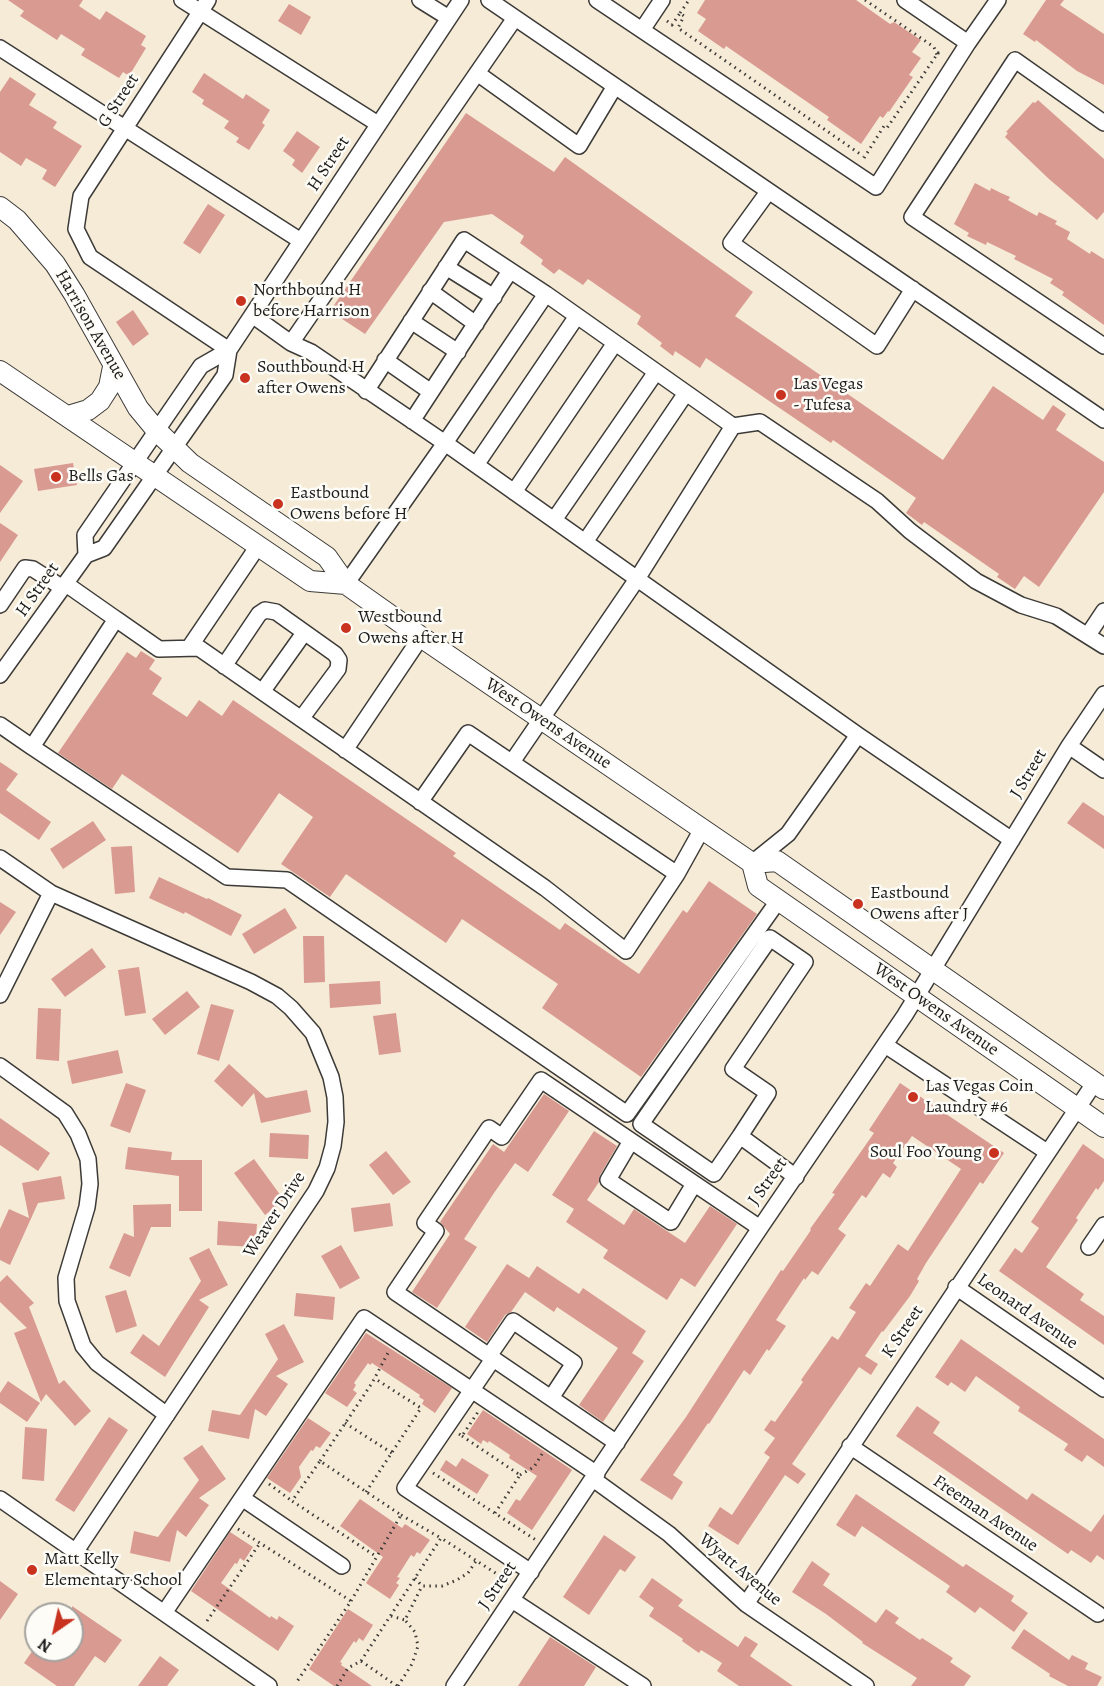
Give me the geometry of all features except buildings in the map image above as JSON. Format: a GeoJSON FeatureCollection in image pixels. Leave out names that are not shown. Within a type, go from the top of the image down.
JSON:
{"type":"FeatureCollection","features":[{"type":"Feature","properties":{"kind":"main road","name":"Harrison Avenue"},"geometry":{"type":"LineString","coordinates":[[0,207],[17,220],[55,264],[138,408],[174,448]]}},
{"type":"Feature","properties":{"kind":"main road"},"geometry":{"type":"LineString","coordinates":[[68,416],[88,410],[100,401],[110,387],[113,367]]}},
{"type":"Feature","properties":{"kind":"main road","name":"West Owens Avenue"},"geometry":{"type":"LineString","coordinates":[[0,371],[310,581],[345,585]]}},
{"type":"Feature","properties":{"kind":"main road","name":"West Owens Avenue"},"geometry":{"type":"LineString","coordinates":[[174,448],[190,463],[327,557],[345,585],[421,638],[752,863],[777,861],[1099,1086]]}},
{"type":"Feature","properties":{"kind":"main road","name":"West Owens Avenue"},"geometry":{"type":"LineString","coordinates":[[752,863],[758,886],[778,901],[1104,1126]]}},
{"type":"Feature","properties":{"kind":"street"},"geometry":{"type":"LineString","coordinates":[[182,0],[204,6],[378,124]]}},
{"type":"Feature","properties":{"kind":"street"},"geometry":{"type":"LineString","coordinates":[[420,0],[449,18]]}},
{"type":"Feature","properties":{"kind":"street","name":"H Street"},"geometry":{"type":"LineString","coordinates":[[0,675],[86,555],[104,548],[225,375],[230,350],[252,315],[461,0]]}},
{"type":"Feature","properties":{"kind":"street"},"geometry":{"type":"LineString","coordinates":[[489,0],[1104,420]]}},
{"type":"Feature","properties":{"kind":"street"},"geometry":{"type":"LineString","coordinates":[[597,0],[876,187],[998,0]]}},
{"type":"Feature","properties":{"kind":"street"},"geometry":{"type":"LineString","coordinates":[[905,0],[967,45]]}},
{"type":"Feature","properties":{"kind":"street"},"geometry":{"type":"LineString","coordinates":[[642,30],[658,5]]}},
{"type":"Feature","properties":{"kind":"street","name":"G Street"},"geometry":{"type":"LineString","coordinates":[[76,229],[81,196],[204,6]]}},
{"type":"Feature","properties":{"kind":"street"},"geometry":{"type":"LineString","coordinates":[[291,343],[515,18]]}},
{"type":"Feature","properties":{"kind":"street"},"geometry":{"type":"LineString","coordinates":[[0,48],[301,242]]}},
{"type":"Feature","properties":{"kind":"street"},"geometry":{"type":"LineString","coordinates":[[1104,123],[1016,60],[912,217],[1104,346]]}},
{"type":"Feature","properties":{"kind":"street"},"geometry":{"type":"LineString","coordinates":[[477,73],[579,146],[615,86]]}},
{"type":"Feature","properties":{"kind":"street"},"geometry":{"type":"LineString","coordinates":[[768,192],[730,243],[877,346],[913,290]]}},
{"type":"Feature","properties":{"kind":"street","name":"Harrison Avenue"},"geometry":{"type":"LineString","coordinates":[[76,229],[90,257],[230,350]]}},
{"type":"Feature","properties":{"kind":"street"},"geometry":{"type":"LineString","coordinates":[[366,391],[464,240],[546,294],[733,426],[759,422],[877,501],[910,531],[976,581],[1021,605],[1056,616],[1104,646]]}},
{"type":"Feature","properties":{"kind":"street"},"geometry":{"type":"LineString","coordinates":[[446,267],[494,297]]}},
{"type":"Feature","properties":{"kind":"street"},"geometry":{"type":"LineString","coordinates":[[412,421],[510,271]]}},
{"type":"Feature","properties":{"kind":"street"},"geometry":{"type":"LineString","coordinates":[[430,291],[476,324]]}},
{"type":"Feature","properties":{"kind":"street"},"geometry":{"type":"LineString","coordinates":[[345,585],[546,294]]}},
{"type":"Feature","properties":{"kind":"street"},"geometry":{"type":"LineString","coordinates":[[252,315],[445,443],[858,735],[1012,840]]}},
{"type":"Feature","properties":{"kind":"street"},"geometry":{"type":"LineString","coordinates":[[476,465],[577,316]]}},
{"type":"Feature","properties":{"kind":"street"},"geometry":{"type":"LineString","coordinates":[[411,321],[458,352]]}},
{"type":"Feature","properties":{"kind":"street"},"geometry":{"type":"LineString","coordinates":[[514,492],[615,343]]}},
{"type":"Feature","properties":{"kind":"street","name":"H Street"},"geometry":{"type":"LineString","coordinates":[[86,555],[85,535],[201,366],[230,350]]}},
{"type":"Feature","properties":{"kind":"street"},"geometry":{"type":"LineString","coordinates":[[385,360],[431,392]]}},
{"type":"Feature","properties":{"kind":"street"},"geometry":{"type":"LineString","coordinates":[[554,520],[656,372]]}},
{"type":"Feature","properties":{"kind":"street"},"geometry":{"type":"LineString","coordinates":[[585,542],[686,393]]}},
{"type":"Feature","properties":{"kind":"street"},"geometry":{"type":"LineString","coordinates":[[512,762],[637,579],[733,426]]}},
{"type":"Feature","properties":{"kind":"street"},"geometry":{"type":"LineString","coordinates":[[189,648],[258,546]]}},
{"type":"Feature","properties":{"kind":"street"},"geometry":{"type":"LineString","coordinates":[[0,605],[25,568],[33,568],[116,619],[159,649],[199,648],[544,888],[626,951],[677,874],[702,829]]}},
{"type":"Feature","properties":{"kind":"street"},"geometry":{"type":"LineString","coordinates":[[224,666],[259,614],[266,610],[276,612],[335,654],[339,660],[338,669],[301,719]]}},
{"type":"Feature","properties":{"kind":"street"},"geometry":{"type":"LineString","coordinates":[[1088,635],[1104,611]]}},
{"type":"Feature","properties":{"kind":"street"},"geometry":{"type":"LineString","coordinates":[[32,747],[116,619]]}},
{"type":"Feature","properties":{"kind":"street"},"geometry":{"type":"LineString","coordinates":[[262,692],[304,633]]}},
{"type":"Feature","properties":{"kind":"street"},"geometry":{"type":"LineString","coordinates":[[345,750],[421,638]]}},
{"type":"Feature","properties":{"kind":"street","name":"J Street"},"geometry":{"type":"LineString","coordinates":[[454,1686],[760,1228],[885,1046],[1069,746],[1104,694]]}},
{"type":"Feature","properties":{"kind":"street"},"geometry":{"type":"LineString","coordinates":[[0,725],[227,877],[287,880],[627,1114],[778,901]]}},
{"type":"Feature","properties":{"kind":"street"},"geometry":{"type":"LineString","coordinates":[[420,802],[468,733],[677,874]]}},
{"type":"Feature","properties":{"kind":"street"},"geometry":{"type":"LineString","coordinates":[[752,863],[788,834],[858,735]]}},
{"type":"Feature","properties":{"kind":"street"},"geometry":{"type":"LineString","coordinates":[[1069,746],[1104,770]]}},
{"type":"Feature","properties":{"kind":"street","name":"Weaver Drive"},"geometry":{"type":"LineString","coordinates":[[0,858],[51,893],[252,982],[277,996],[313,1033],[331,1077],[335,1097],[336,1122],[333,1146],[327,1168],[316,1191],[76,1551]]}},
{"type":"Feature","properties":{"kind":"street"},"geometry":{"type":"LineString","coordinates":[[0,995],[51,893]]}},
{"type":"Feature","properties":{"kind":"street"},"geometry":{"type":"LineString","coordinates":[[770,938],[805,962],[733,1069],[768,1093],[740,1136],[714,1174],[641,1124],[770,938]]}},
{"type":"Feature","properties":{"kind":"street"},"geometry":{"type":"LineString","coordinates":[[885,1046],[1047,1152]]}},
{"type":"Feature","properties":{"kind":"street"},"geometry":{"type":"LineString","coordinates":[[0,1066],[65,1113],[78,1134],[88,1159],[90,1184],[87,1207],[66,1278],[67,1301],[83,1346],[97,1364],[167,1415]]}},
{"type":"Feature","properties":{"kind":"street"},"geometry":{"type":"LineString","coordinates":[[617,1443],[394,1292],[436,1231],[425,1223],[489,1128],[502,1137],[541,1080],[760,1228]]}},
{"type":"Feature","properties":{"kind":"street","name":"K Street"},"geometry":{"type":"LineString","coordinates":[[746,1604],[1047,1152],[1077,1108],[1099,1086]]}},
{"type":"Feature","properties":{"kind":"street"},"geometry":{"type":"LineString","coordinates":[[740,1136],[796,1177]]}},
{"type":"Feature","properties":{"kind":"street"},"geometry":{"type":"LineString","coordinates":[[631,1142],[608,1180],[671,1222],[694,1184]]}},
{"type":"Feature","properties":{"kind":"street"},"geometry":{"type":"LineString","coordinates":[[1089,1247],[1104,1225]]}},
{"type":"Feature","properties":{"kind":"street","name":"Leonard Avenue"},"geometry":{"type":"LineString","coordinates":[[956,1287],[1104,1389]]}},
{"type":"Feature","properties":{"kind":"street","name":"Wyatt Avenue"},"geometry":{"type":"LineString","coordinates":[[257,1476],[364,1318],[549,1442],[669,1534],[746,1604],[866,1686]]}},
{"type":"Feature","properties":{"kind":"street"},"geometry":{"type":"LineString","coordinates":[[531,1572],[405,1488],[472,1390],[513,1321],[574,1363],[551,1398]]}},
{"type":"Feature","properties":{"kind":"street","name":"Freeman Avenue"},"geometry":{"type":"LineString","coordinates":[[850,1446],[1098,1614]]}},
{"type":"Feature","properties":{"kind":"street"},"geometry":{"type":"LineString","coordinates":[[164,1613],[257,1476]]}},
{"type":"Feature","properties":{"kind":"street"},"geometry":{"type":"LineString","coordinates":[[242,1498],[342,1566]]}},
{"type":"Feature","properties":{"kind":"street"},"geometry":{"type":"LineString","coordinates":[[0,1499],[269,1686]]}},
{"type":"Feature","properties":{"kind":"street"},"geometry":{"type":"LineString","coordinates":[[516,1594],[643,1686]]}},
{"type":"Feature","properties":{"kind":"path"},"geometry":{"type":"LineString","coordinates":[[658,5],[672,25],[690,0]]}},
{"type":"Feature","properties":{"kind":"path"},"geometry":{"type":"LineString","coordinates":[[865,0],[934,47],[938,55]]}},
{"type":"Feature","properties":{"kind":"path"},"geometry":{"type":"LineString","coordinates":[[680,13],[684,16],[678,28],[864,156]]}},
{"type":"Feature","properties":{"kind":"path"},"geometry":{"type":"LineString","coordinates":[[877,185],[866,172],[864,156],[884,126],[887,128],[938,55],[967,45]]}},
{"type":"Feature","properties":{"kind":"path"},"geometry":{"type":"LineString","coordinates":[[292,1501],[374,1378],[396,1339]]}},
{"type":"Feature","properties":{"kind":"path"},"geometry":{"type":"LineString","coordinates":[[366,1492],[421,1408],[374,1378]]}},
{"type":"Feature","properties":{"kind":"path"},"geometry":{"type":"LineString","coordinates":[[462,1436],[487,1400]]}},
{"type":"Feature","properties":{"kind":"path"},"geometry":{"type":"LineString","coordinates":[[345,1423],[392,1453]]}},
{"type":"Feature","properties":{"kind":"path"},"geometry":{"type":"LineString","coordinates":[[457,1433],[520,1475]]}},
{"type":"Feature","properties":{"kind":"path"},"geometry":{"type":"LineString","coordinates":[[495,1513],[520,1475],[534,1467],[549,1442]]}},
{"type":"Feature","properties":{"kind":"path"},"geometry":{"type":"LineString","coordinates":[[320,1461],[477,1562],[516,1594]]}},
{"type":"Feature","properties":{"kind":"path"},"geometry":{"type":"LineString","coordinates":[[432,1472],[548,1546]]}},
{"type":"Feature","properties":{"kind":"path"},"geometry":{"type":"LineString","coordinates":[[257,1476],[376,1557]]}},
{"type":"Feature","properties":{"kind":"path"},"geometry":{"type":"LineString","coordinates":[[296,1683],[351,1601],[401,1515]]}},
{"type":"Feature","properties":{"kind":"path"},"geometry":{"type":"LineString","coordinates":[[226,1521],[351,1601]]}},
{"type":"Feature","properties":{"kind":"path"},"geometry":{"type":"LineString","coordinates":[[337,1686],[348,1668],[361,1661],[441,1538]]}},
{"type":"Feature","properties":{"kind":"path"},"geometry":{"type":"LineString","coordinates":[[207,1621],[260,1543]]}},
{"type":"Feature","properties":{"kind":"path"},"geometry":{"type":"LineString","coordinates":[[415,1578],[422,1586],[442,1586],[458,1581],[477,1562]]}},
{"type":"Feature","properties":{"kind":"path"},"geometry":{"type":"LineString","coordinates":[[405,1620],[422,1586]]}},
{"type":"Feature","properties":{"kind":"path"},"geometry":{"type":"LineString","coordinates":[[361,1661],[398,1686],[412,1664],[418,1646],[415,1632],[405,1620],[391,1616]]}},
{"type":"Feature","properties":{"kind":"place","name":"Northbound H before Harrison"},"geometry":{"type":"Point","coordinates":[241,301]}},
{"type":"Feature","properties":{"kind":"place","name":"Southbound H after Owens"},"geometry":{"type":"Point","coordinates":[245,378]}},
{"type":"Feature","properties":{"kind":"place","name":"Las Vegas - Tufesa"},"geometry":{"type":"Point","coordinates":[781,395]}},
{"type":"Feature","properties":{"kind":"place","name":"Bells Gas"},"geometry":{"type":"Point","coordinates":[56,477]}},
{"type":"Feature","properties":{"kind":"place","name":"Eastbound Owens before H"},"geometry":{"type":"Point","coordinates":[278,504]}},
{"type":"Feature","properties":{"kind":"place","name":"Westbound Owens after H"},"geometry":{"type":"Point","coordinates":[346,628]}},
{"type":"Feature","properties":{"kind":"place","name":"Eastbound Owens after J"},"geometry":{"type":"Point","coordinates":[858,904]}},
{"type":"Feature","properties":{"kind":"place","name":"Las Vegas Coin Laundry #6"},"geometry":{"type":"Point","coordinates":[913,1097]}},
{"type":"Feature","properties":{"kind":"place","name":"Soul Foo Young"},"geometry":{"type":"Point","coordinates":[994,1153]}},
{"type":"Feature","properties":{"kind":"place","name":"Matt Kelly Elementary School"},"geometry":{"type":"Point","coordinates":[32,1570]}}]}
